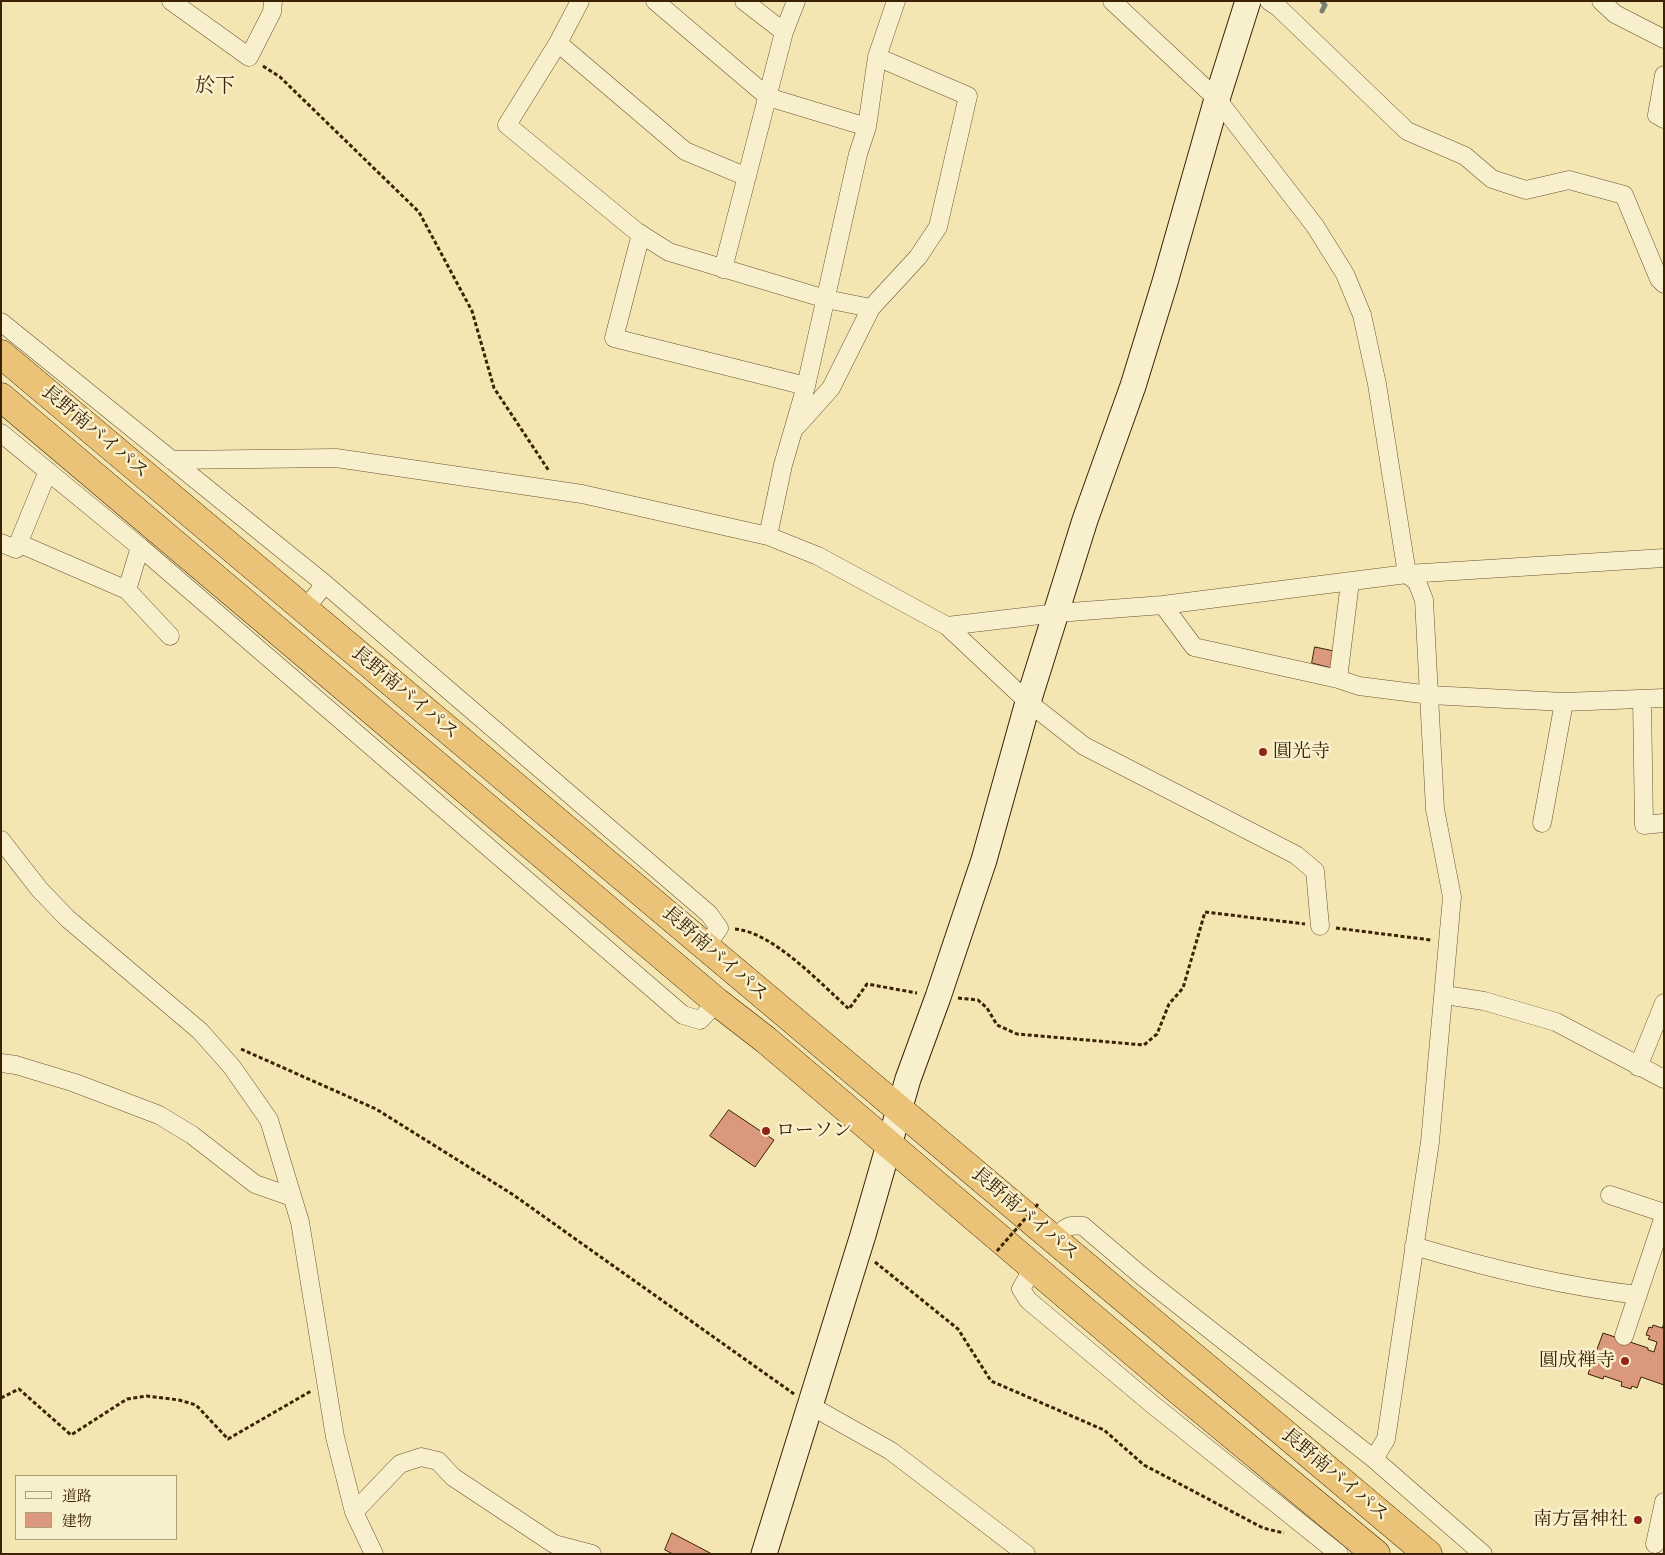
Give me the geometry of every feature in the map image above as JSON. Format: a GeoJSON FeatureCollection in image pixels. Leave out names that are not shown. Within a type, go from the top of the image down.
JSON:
{"type":"FeatureCollection","features":[{"type":"Feature","properties":{"kind":"highway","name":"長野南バイパス"},"geometry":{"type":"LineString","coordinates":[[1,354],[305,609],[713,937],[795,1023],[1055,1239],[1428,1554]]}},
{"type":"Feature","properties":{"kind":"highway","name":"長野南バイパス"},"geometry":{"type":"LineString","coordinates":[[1,397],[717,1002],[766,1040],[890,1144],[1172,1385],[1376,1554]]}},
{"type":"Feature","properties":{"kind":"street"},"geometry":{"type":"LineString","coordinates":[[171,1],[249,57],[272,12],[273,1]]}},
{"type":"Feature","properties":{"kind":"street"},"geometry":{"type":"LineString","coordinates":[[580,1],[558,44],[507,125],[642,234],[669,252],[826,299],[871,308]]}},
{"type":"Feature","properties":{"kind":"street"},"geometry":{"type":"LineString","coordinates":[[656,1],[768,97],[867,127]]}},
{"type":"Feature","properties":{"kind":"street"},"geometry":{"type":"LineString","coordinates":[[744,1],[784,32]]}},
{"type":"Feature","properties":{"kind":"street"},"geometry":{"type":"LineString","coordinates":[[723,268],[784,32],[796,1]]}},
{"type":"Feature","properties":{"kind":"street"},"geometry":{"type":"LineString","coordinates":[[768,536],[806,386],[858,154],[867,127],[877,57],[896,1]]}},
{"type":"Feature","properties":{"kind":"street"},"geometry":{"type":"LineString","coordinates":[[1112,1],[1217,99],[1315,226],[1345,274],[1362,314],[1377,384],[1407,574],[1417,582],[1424,600],[1435,809],[1452,897],[1445,996],[1430,1142],[1386,1439],[1374,1459]]}},
{"type":"Feature","properties":{"kind":"street"},"geometry":{"type":"LineString","coordinates":[[764,1554],[811,1406],[908,1079],[984,860],[1028,702],[1085,520],[1166,282],[1217,99],[1248,1]]}},
{"type":"Feature","properties":{"kind":"street"},"geometry":{"type":"LineString","coordinates":[[1269,1],[1407,131],[1465,156],[1492,179],[1526,190],[1569,180],[1624,195],[1641,240],[1660,280],[1664,284]]}},
{"type":"Feature","properties":{"kind":"street"},"geometry":{"type":"LineString","coordinates":[[1601,1],[1615,14],[1664,39]]}},
{"type":"Feature","properties":{"kind":"street"},"geometry":{"type":"LineString","coordinates":[[558,44],[685,151],[747,177]]}},
{"type":"Feature","properties":{"kind":"street"},"geometry":{"type":"LineString","coordinates":[[794,430],[831,388],[871,308],[918,257],[938,227],[968,96],[877,57]]}},
{"type":"Feature","properties":{"kind":"street"},"geometry":{"type":"LineString","coordinates":[[1664,75],[1657,115],[1664,119]]}},
{"type":"Feature","properties":{"kind":"street"},"geometry":{"type":"LineString","coordinates":[[642,234],[614,338],[806,386]]}},
{"type":"Feature","properties":{"kind":"street"},"geometry":{"type":"LineString","coordinates":[[1,322],[325,584],[709,914],[713,937]]}},
{"type":"Feature","properties":{"kind":"street"},"geometry":{"type":"LineString","coordinates":[[1,433],[9,445],[48,471],[140,547],[682,1015],[700,1020],[717,1002]]}},
{"type":"Feature","properties":{"kind":"street"},"geometry":{"type":"LineString","coordinates":[[172,460],[336,458],[562,491],[768,536],[818,556],[947,626],[1028,702],[1084,746],[1296,854],[1315,870],[1320,926]]}},
{"type":"Feature","properties":{"kind":"street"},"geometry":{"type":"LineString","coordinates":[[48,471],[10,543],[127,590],[170,636]]}},
{"type":"Feature","properties":{"kind":"street"},"geometry":{"type":"LineString","coordinates":[[127,590],[140,547]]}},
{"type":"Feature","properties":{"kind":"street"},"geometry":{"type":"LineString","coordinates":[[947,626],[1057,613],[1163,605],[1407,574],[1664,558]]}},
{"type":"Feature","properties":{"kind":"street"},"geometry":{"type":"LineString","coordinates":[[1338,679],[1350,582]]}},
{"type":"Feature","properties":{"kind":"street"},"geometry":{"type":"LineString","coordinates":[[305,609],[325,584]]}},
{"type":"Feature","properties":{"kind":"street"},"geometry":{"type":"LineString","coordinates":[[1163,605],[1194,647],[1338,679],[1359,686],[1430,695],[1564,702],[1664,698]]}},
{"type":"Feature","properties":{"kind":"street"},"geometry":{"type":"LineString","coordinates":[[266,657],[285,636]]}},
{"type":"Feature","properties":{"kind":"street"},"geometry":{"type":"LineString","coordinates":[[1642,699],[1644,824],[1664,822]]}},
{"type":"Feature","properties":{"kind":"street"},"geometry":{"type":"LineString","coordinates":[[1542,823],[1564,702]]}},
{"type":"Feature","properties":{"kind":"street"},"geometry":{"type":"LineString","coordinates":[[1,840],[40,890],[68,919],[200,1031],[232,1067],[269,1120],[300,1222],[336,1437],[354,1512],[374,1554]]}},
{"type":"Feature","properties":{"kind":"street"},"geometry":{"type":"LineString","coordinates":[[1445,996],[1484,1001],[1556,1022],[1638,1067],[1664,1079]]}},
{"type":"Feature","properties":{"kind":"street"},"geometry":{"type":"LineString","coordinates":[[1638,1067],[1664,1003]]}},
{"type":"Feature","properties":{"kind":"street"},"geometry":{"type":"LineString","coordinates":[[1,1063],[16,1065],[75,1083],[159,1115],[192,1135],[255,1184],[292,1197]]}},
{"type":"Feature","properties":{"kind":"street"},"geometry":{"type":"LineString","coordinates":[[1610,1195],[1664,1215],[1624,1336]]}},
{"type":"Feature","properties":{"kind":"street"},"geometry":{"type":"LineString","coordinates":[[1055,1239],[1064,1227],[1073,1225],[1083,1226],[1144,1278],[1374,1459],[1484,1554]]}},
{"type":"Feature","properties":{"kind":"street"},"geometry":{"type":"LineString","coordinates":[[1414,1246],[1470,1263],[1607,1291],[1638,1295]]}},
{"type":"Feature","properties":{"kind":"street"},"geometry":{"type":"LineString","coordinates":[[1034,1266],[1021,1289],[1028,1300],[1152,1404],[1339,1554]]}},
{"type":"Feature","properties":{"kind":"street"},"geometry":{"type":"LineString","coordinates":[[811,1406],[891,1451],[1026,1554]]}},
{"type":"Feature","properties":{"kind":"street"},"geometry":{"type":"LineString","coordinates":[[354,1512],[400,1464],[421,1457],[438,1461],[453,1477],[554,1544],[592,1554]]}},
{"type":"Feature","properties":{"kind":"street"},"geometry":{"type":"LineString","coordinates":[[1655,1544],[1664,1502]]}},
{"type":"Feature","properties":{"kind":"path"},"geometry":{"type":"LineString","coordinates":[[249,57],[280,77],[419,212],[472,311],[494,388],[562,491]]}},
{"type":"Feature","properties":{"kind":"path"},"geometry":{"type":"LineString","coordinates":[[713,937],[744,930],[783,950],[849,1009],[867,984],[938,997],[978,1000],[987,1008],[997,1025],[1017,1034],[1144,1045],[1157,1034],[1169,1004],[1183,988],[1205,912],[1449,942]]}},
{"type":"Feature","properties":{"kind":"path"},"geometry":{"type":"LineString","coordinates":[[236,1047],[385,1115],[512,1194],[811,1406]]}},
{"type":"Feature","properties":{"kind":"path"},"geometry":{"type":"LineString","coordinates":[[997,1251],[1038,1204]]}},
{"type":"Feature","properties":{"kind":"path"},"geometry":{"type":"LineString","coordinates":[[858,1249],[958,1329],[991,1381],[1104,1430],[1144,1466],[1263,1528],[1289,1534]]}},
{"type":"Feature","properties":{"kind":"path"},"geometry":{"type":"LineString","coordinates":[[1,1398],[19,1389],[71,1435],[127,1399],[147,1396],[179,1400],[196,1404],[228,1439],[326,1382]]}},
{"type":"Feature","properties":{"kind":"building"},"geometry":{"type":"Polygon","coordinates":[[[1315,647],[1334,651],[1331,668],[1312,663],[1315,647]]]}},
{"type":"Feature","properties":{"kind":"building"},"geometry":{"type":"Polygon","coordinates":[[[729,1110],[774,1140],[755,1167],[710,1136],[729,1110]]]}},
{"type":"Feature","properties":{"kind":"building"},"geometry":{"type":"Polygon","coordinates":[[[1664,1323],[1664,1385],[1641,1377],[1637,1388],[1632,1386],[1631,1389],[1621,1386],[1622,1382],[1604,1376],[1603,1379],[1588,1374],[1603,1333],[1648,1348],[1648,1350],[1654,1352],[1657,1342],[1648,1339],[1650,1336],[1646,1335],[1649,1327],[1652,1328],[1653,1325],[1662,1328],[1664,1323]]]}},
{"type":"Feature","properties":{"kind":"building"},"geometry":{"type":"Polygon","coordinates":[[[672,1533],[712,1554],[673,1554],[665,1550],[672,1533]]]}},
{"type":"Feature","properties":{"kind":"waterway"},"geometry":{"type":"LineString","coordinates":[[1322,1],[1325,5],[1322,11]]}},
{"type":"Feature","properties":{"kind":"place","name":"圓光寺"},"geometry":{"type":"Point","coordinates":[1263,752]}},
{"type":"Feature","properties":{"kind":"place","name":"ローソン"},"geometry":{"type":"Point","coordinates":[766,1131]}},
{"type":"Feature","properties":{"kind":"place","name":"圓成禅寺"},"geometry":{"type":"Point","coordinates":[1625,1361]}},
{"type":"Feature","properties":{"kind":"place","name":"南方冨神社"},"geometry":{"type":"Point","coordinates":[1638,1520]}},
{"type":"Feature","properties":{"kind":"district","name":"於下"},"geometry":{"type":"Point","coordinates":[215,87]}}]}
